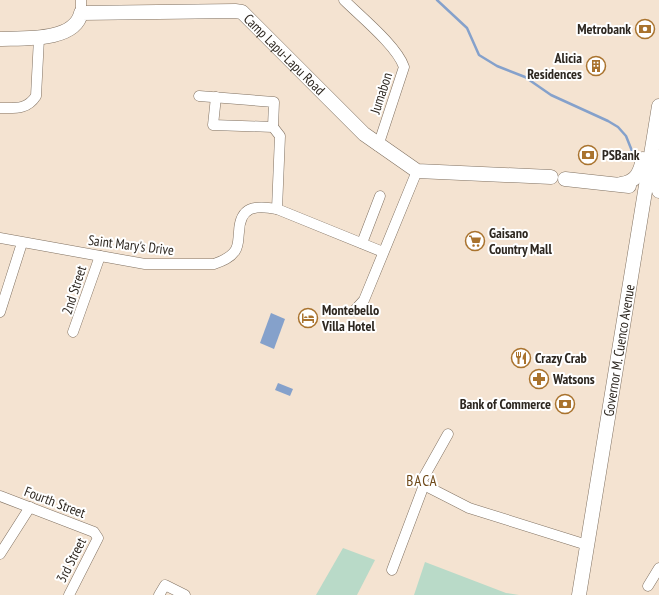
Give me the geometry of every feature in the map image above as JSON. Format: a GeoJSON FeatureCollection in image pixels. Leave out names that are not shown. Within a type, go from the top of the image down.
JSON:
{"type":"FeatureCollection","features":[{"type":"Feature","properties":{"kind":"street","name":"Jumabon"},"geometry":{"type":"LineString","coordinates":[[344,0],[390,46],[401,59],[404,67],[378,146]]}},
{"type":"Feature","properties":{"kind":"street","name":"Camp Lapu-Lapu Road"},"geometry":{"type":"LineString","coordinates":[[0,38],[39,38],[59,34],[71,28],[80,18],[81,7],[242,12],[364,134],[378,146],[417,171],[558,178],[621,184],[645,190]]}},
{"type":"Feature","properties":{"kind":"street"},"geometry":{"type":"LineString","coordinates":[[0,108],[26,106],[32,102],[36,96],[39,38]]}},
{"type":"Feature","properties":{"kind":"street"},"geometry":{"type":"LineString","coordinates":[[199,96],[274,102],[273,127],[281,140],[276,209]]}},
{"type":"Feature","properties":{"kind":"street"},"geometry":{"type":"LineString","coordinates":[[651,131],[659,96]]}},
{"type":"Feature","properties":{"kind":"street"},"geometry":{"type":"LineString","coordinates":[[216,97],[213,124],[273,127]]}},
{"type":"Feature","properties":{"kind":"street","name":"Governor M. Cuenco Avenue"},"geometry":{"type":"LineString","coordinates":[[579,595],[649,167],[651,131],[659,106]]}},
{"type":"Feature","properties":{"kind":"street"},"geometry":{"type":"LineString","coordinates":[[621,184],[635,179],[649,167],[659,153]]}},
{"type":"Feature","properties":{"kind":"street"},"geometry":{"type":"LineString","coordinates":[[649,167],[657,179],[659,191]]}},
{"type":"Feature","properties":{"kind":"street"},"geometry":{"type":"LineString","coordinates":[[354,312],[364,300],[417,171]]}},
{"type":"Feature","properties":{"kind":"street"},"geometry":{"type":"LineString","coordinates":[[645,190],[659,195]]}},
{"type":"Feature","properties":{"kind":"street"},"geometry":{"type":"LineString","coordinates":[[362,243],[380,196]]}},
{"type":"Feature","properties":{"kind":"street","name":"Saint Mary's Drive"},"geometry":{"type":"LineString","coordinates":[[0,238],[145,264],[214,264],[224,261],[236,250],[240,222],[244,214],[260,206],[276,209],[383,252]]}},
{"type":"Feature","properties":{"kind":"street"},"geometry":{"type":"LineString","coordinates":[[0,312],[22,243]]}},
{"type":"Feature","properties":{"kind":"street","name":"2nd Street"},"geometry":{"type":"LineString","coordinates":[[73,332],[100,256]]}},
{"type":"Feature","properties":{"kind":"street"},"geometry":{"type":"LineString","coordinates":[[448,434],[421,482],[424,485],[469,508],[587,545]]}},
{"type":"Feature","properties":{"kind":"street"},"geometry":{"type":"LineString","coordinates":[[392,570],[424,485]]}},
{"type":"Feature","properties":{"kind":"street","name":"Fourth Street"},"geometry":{"type":"LineString","coordinates":[[0,496],[94,532],[98,538]]}},
{"type":"Feature","properties":{"kind":"street"},"geometry":{"type":"LineString","coordinates":[[0,554],[30,507]]}},
{"type":"Feature","properties":{"kind":"street","name":"3rd Street"},"geometry":{"type":"LineString","coordinates":[[69,595],[98,538]]}},
{"type":"Feature","properties":{"kind":"street"},"geometry":{"type":"LineString","coordinates":[[648,586],[659,568]]}},
{"type":"Feature","properties":{"kind":"street"},"geometry":{"type":"LineString","coordinates":[[159,595],[165,585],[186,595]]}},
{"type":"Feature","properties":{"kind":"green space"},"geometry":{"type":"Polygon","coordinates":[[[343,548],[375,560],[357,595],[316,595],[343,548]]]}},
{"type":"Feature","properties":{"kind":"green space"},"geometry":{"type":"Polygon","coordinates":[[[425,562],[506,593],[519,595],[414,595],[425,562]]]}},
{"type":"Feature","properties":{"kind":"water"},"geometry":{"type":"Polygon","coordinates":[[[271,313],[285,319],[274,349],[260,343],[271,313]]]}},
{"type":"Feature","properties":{"kind":"water"},"geometry":{"type":"Polygon","coordinates":[[[278,383],[293,389],[290,396],[275,390],[278,383]]]}},
{"type":"Feature","properties":{"kind":"waterway"},"geometry":{"type":"LineString","coordinates":[[437,0],[467,28],[479,55],[497,66],[525,77],[551,95],[618,127],[626,136],[632,151],[640,154]]}},
{"type":"Feature","properties":{"kind":"place","name":"Metrobank"},"geometry":{"type":"Point","coordinates":[645,29]}},
{"type":"Feature","properties":{"kind":"place","name":"Alicia Residences"},"geometry":{"type":"Point","coordinates":[596,66]}},
{"type":"Feature","properties":{"kind":"place","name":"PSBank"},"geometry":{"type":"Point","coordinates":[588,155]}},
{"type":"Feature","properties":{"kind":"place","name":"Gaisano Country Mall"},"geometry":{"type":"Point","coordinates":[475,241]}},
{"type":"Feature","properties":{"kind":"place","name":"Montebello Villa Hotel"},"geometry":{"type":"Point","coordinates":[308,318]}},
{"type":"Feature","properties":{"kind":"place","name":"Crazy Crab"},"geometry":{"type":"Point","coordinates":[521,358]}},
{"type":"Feature","properties":{"kind":"place","name":"Watsons"},"geometry":{"type":"Point","coordinates":[539,379]}},
{"type":"Feature","properties":{"kind":"place","name":"Bank of Commerce"},"geometry":{"type":"Point","coordinates":[565,404]}},
{"type":"Feature","properties":{"kind":"district","name":"BACA"},"geometry":{"type":"Point","coordinates":[422,481]}}]}
